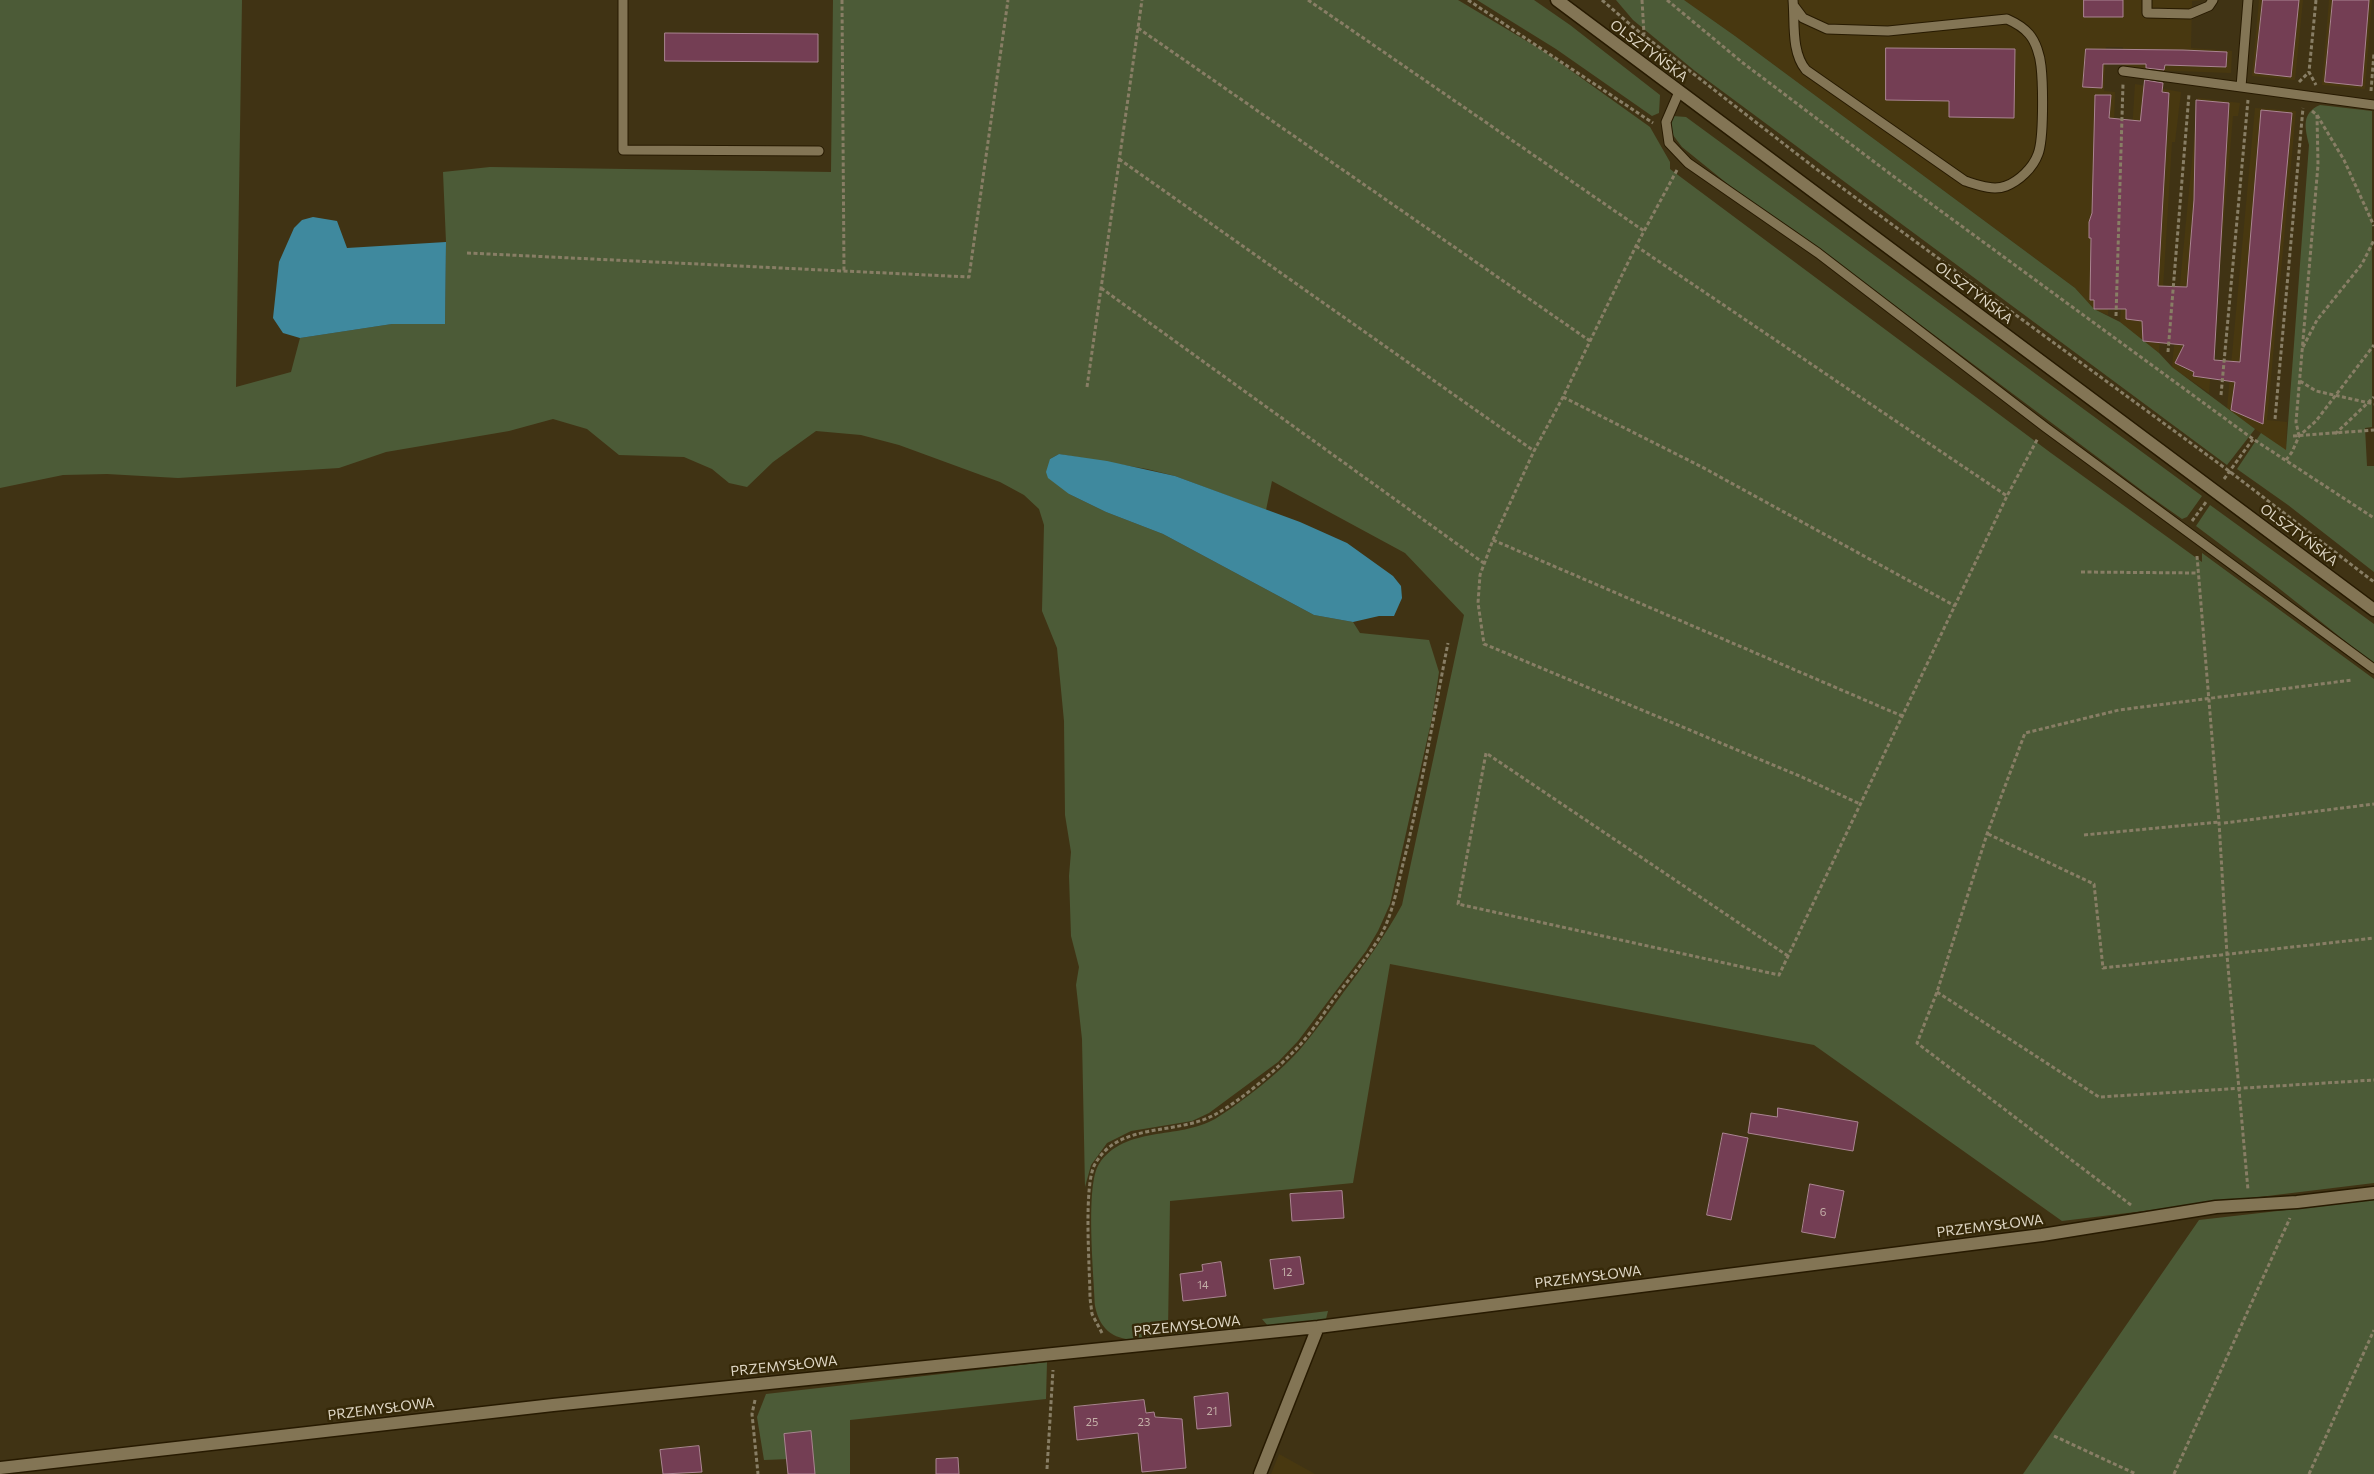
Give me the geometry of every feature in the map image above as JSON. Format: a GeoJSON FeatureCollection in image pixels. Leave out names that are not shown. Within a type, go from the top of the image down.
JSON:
{"type":"FeatureCollection","features":[{"type":"Feature","properties":{"kind":"street","name":"OLSZTYŃSKA"},"geometry":{"type":"LineString","coordinates":[[1557,0],[2374,610]]}},
{"type":"Feature","properties":{"kind":"street","name":"PRZEMYSŁOWA"},"geometry":{"type":"LineString","coordinates":[[0,1468],[553,1405],[1318,1327],[2042,1235],[2216,1207],[2297,1202],[2374,1193]]}},
{"type":"Feature","properties":{"kind":"street"},"geometry":{"type":"LineString","coordinates":[[1260,1474],[1318,1327]]}},
{"type":"Feature","properties":{"kind":"lane"},"geometry":{"type":"LineString","coordinates":[[622,0],[623,150],[820,151]]}},
{"type":"Feature","properties":{"kind":"lane"},"geometry":{"type":"LineString","coordinates":[[2147,0],[2147,13],[2190,14],[2209,6],[2213,0]]}},
{"type":"Feature","properties":{"kind":"lane"},"geometry":{"type":"LineString","coordinates":[[2245,87],[2248,0]]}},
{"type":"Feature","properties":{"kind":"lane"},"geometry":{"type":"LineString","coordinates":[[1793,3],[1802,18],[1827,29],[1888,31],[2007,19],[2018,24],[2030,35],[2041,65],[2039,152],[2034,163],[2026,172],[2006,186],[1989,187],[1965,181],[1806,70],[1800,63],[1796,48],[1793,3]]}},
{"type":"Feature","properties":{"kind":"lane"},"geometry":{"type":"LineString","coordinates":[[2123,71],[2372,104]]}},
{"type":"Feature","properties":{"kind":"lane"},"geometry":{"type":"LineString","coordinates":[[1679,92],[1666,122],[1668,144],[1683,158],[1818,253],[2045,426],[2374,669]]}},
{"type":"Feature","properties":{"kind":"path"},"geometry":{"type":"LineString","coordinates":[[842,0],[844,271]]}},
{"type":"Feature","properties":{"kind":"path"},"geometry":{"type":"LineString","coordinates":[[467,253],[969,277],[1008,0]]}},
{"type":"Feature","properties":{"kind":"path"},"geometry":{"type":"LineString","coordinates":[[1087,387],[1142,0]]}},
{"type":"Feature","properties":{"kind":"path"},"geometry":{"type":"LineString","coordinates":[[1308,0],[1644,231]]}},
{"type":"Feature","properties":{"kind":"path"},"geometry":{"type":"LineString","coordinates":[[1468,0],[1656,125],[1666,122]]}},
{"type":"Feature","properties":{"kind":"path"},"geometry":{"type":"LineString","coordinates":[[1603,0],[1644,35],[1815,168],[2229,471],[2374,582]]}},
{"type":"Feature","properties":{"kind":"path"},"geometry":{"type":"LineString","coordinates":[[1642,0],[1644,35]]}},
{"type":"Feature","properties":{"kind":"path"},"geometry":{"type":"LineString","coordinates":[[1667,0],[1743,63],[1869,158],[2253,439],[2374,518]]}},
{"type":"Feature","properties":{"kind":"path"},"geometry":{"type":"LineString","coordinates":[[2316,0],[2309,72],[2323,97]]}},
{"type":"Feature","properties":{"kind":"path"},"geometry":{"type":"LineString","coordinates":[[1138,28],[1590,341]]}},
{"type":"Feature","properties":{"kind":"path"},"geometry":{"type":"LineString","coordinates":[[2372,104],[2374,52]]}},
{"type":"Feature","properties":{"kind":"path"},"geometry":{"type":"LineString","coordinates":[[2116,316],[2123,71]]}},
{"type":"Feature","properties":{"kind":"path"},"geometry":{"type":"LineString","coordinates":[[2168,352],[2190,80]]}},
{"type":"Feature","properties":{"kind":"path"},"geometry":{"type":"LineString","coordinates":[[2221,395],[2245,87]]}},
{"type":"Feature","properties":{"kind":"path"},"geometry":{"type":"LineString","coordinates":[[2276,419],[2304,105],[2317,115],[2344,160],[2374,226]]}},
{"type":"Feature","properties":{"kind":"path"},"geometry":{"type":"LineString","coordinates":[[2299,436],[2296,422],[2318,164],[2317,115]]}},
{"type":"Feature","properties":{"kind":"path"},"geometry":{"type":"LineString","coordinates":[[1683,158],[1636,246],[1534,452],[1493,540],[1480,575],[1478,603],[1484,644],[1802,777],[1860,804]]}},
{"type":"Feature","properties":{"kind":"path"},"geometry":{"type":"LineString","coordinates":[[1119,159],[1534,452]]}},
{"type":"Feature","properties":{"kind":"path"},"geometry":{"type":"LineString","coordinates":[[2302,349],[2317,320],[2362,264],[2374,240]]}},
{"type":"Feature","properties":{"kind":"path"},"geometry":{"type":"LineString","coordinates":[[1636,246],[2007,496]]}},
{"type":"Feature","properties":{"kind":"path"},"geometry":{"type":"LineString","coordinates":[[1101,288],[1484,564]]}},
{"type":"Feature","properties":{"kind":"path"},"geometry":{"type":"LineString","coordinates":[[2286,460],[2299,436],[2316,420],[2374,345]]}},
{"type":"Feature","properties":{"kind":"path"},"geometry":{"type":"LineString","coordinates":[[2300,381],[2316,391],[2374,404]]}},
{"type":"Feature","properties":{"kind":"path"},"geometry":{"type":"LineString","coordinates":[[1563,396],[1702,466],[1955,606]]}},
{"type":"Feature","properties":{"kind":"path"},"geometry":{"type":"LineString","coordinates":[[2335,434],[2374,397]]}},
{"type":"Feature","properties":{"kind":"path"},"geometry":{"type":"LineString","coordinates":[[1788,956],[1486,753],[1458,904],[1778,976],[1788,956],[1955,606],[2007,496],[2045,426]]}},
{"type":"Feature","properties":{"kind":"path"},"geometry":{"type":"LineString","coordinates":[[2293,436],[2374,430]]}},
{"type":"Feature","properties":{"kind":"path"},"geometry":{"type":"LineString","coordinates":[[2237,461],[2253,439]]}},
{"type":"Feature","properties":{"kind":"path"},"geometry":{"type":"LineString","coordinates":[[2196,538],[2219,822],[2227,955],[2250,1204]]}},
{"type":"Feature","properties":{"kind":"path"},"geometry":{"type":"LineString","coordinates":[[1493,540],[1902,716]]}},
{"type":"Feature","properties":{"kind":"path"},"geometry":{"type":"LineString","coordinates":[[2081,572],[2198,573]]}},
{"type":"Feature","properties":{"kind":"path"},"geometry":{"type":"LineString","coordinates":[[1116,1348],[1097,1326],[1091,1306],[1089,1191],[1094,1166],[1103,1152],[1121,1139],[1193,1124],[1215,1115],[1238,1099],[1299,1046],[1382,934],[1392,910],[1413,825],[1448,643]]}},
{"type":"Feature","properties":{"kind":"path"},"geometry":{"type":"LineString","coordinates":[[2148,1218],[1917,1043],[1937,992],[1988,834],[2025,733],[2119,710],[2352,680]]}},
{"type":"Feature","properties":{"kind":"path"},"geometry":{"type":"LineString","coordinates":[[2224,823],[2374,804]]}},
{"type":"Feature","properties":{"kind":"path"},"geometry":{"type":"LineString","coordinates":[[2084,835],[2219,822]]}},
{"type":"Feature","properties":{"kind":"path"},"geometry":{"type":"LineString","coordinates":[[1988,834],[2094,884],[2103,968],[2374,938]]}},
{"type":"Feature","properties":{"kind":"path"},"geometry":{"type":"LineString","coordinates":[[1937,992],[2099,1097],[2374,1080]]}},
{"type":"Feature","properties":{"kind":"path"},"geometry":{"type":"LineString","coordinates":[[2174,1474],[2297,1202]]}},
{"type":"Feature","properties":{"kind":"path"},"geometry":{"type":"LineString","coordinates":[[2309,1474],[2374,1330]]}},
{"type":"Feature","properties":{"kind":"path"},"geometry":{"type":"LineString","coordinates":[[1047,1469],[1054,1354]]}},
{"type":"Feature","properties":{"kind":"path"},"geometry":{"type":"LineString","coordinates":[[758,1474],[752,1414],[756,1396],[763,1384]]}},
{"type":"Feature","properties":{"kind":"path"},"geometry":{"type":"LineString","coordinates":[[2054,1436],[2136,1474]]}},
{"type":"Feature","properties":{"kind":"shaded area"},"geometry":{"type":"Polygon","coordinates":[[[1684,0],[2202,0],[2192,1],[2191,48],[2232,51],[2231,73],[2122,69],[2123,47],[2106,47],[2104,91],[2115,92],[2108,315],[2094,309],[2075,288],[1684,0]]]}},
{"type":"Feature","properties":{"kind":"shaded area"},"geometry":{"type":"Polygon","coordinates":[[[2259,0],[2303,0],[2295,80],[2252,76],[2259,0]]]}},
{"type":"Feature","properties":{"kind":"shaded area"},"geometry":{"type":"Polygon","coordinates":[[[2329,0],[2372,0],[2365,89],[2322,85],[2329,0]]]}},
{"type":"Feature","properties":{"kind":"shaded area"},"geometry":{"type":"Polygon","coordinates":[[[2135,84],[2181,92],[2175,142],[2172,142],[2159,353],[2120,322],[2135,84]]]}},
{"type":"Feature","properties":{"kind":"shaded area"},"geometry":{"type":"Polygon","coordinates":[[[2198,98],[2240,103],[2238,116],[2233,116],[2209,393],[2172,367],[2198,98]]]}},
{"type":"Feature","properties":{"kind":"shaded area"},"geometry":{"type":"Polygon","coordinates":[[[2255,108],[2296,111],[2267,420],[2287,422],[2286,451],[2227,409],[2255,108]]]}},
{"type":"Feature","properties":{"kind":"shaded area"},"geometry":{"type":"Polygon","coordinates":[[[1279,1454],[1315,1474],[1271,1474],[1279,1454]]]}},
{"type":"Feature","properties":{"kind":"green space"},"geometry":{"type":"Polygon","coordinates":[[[0,0],[242,0],[236,387],[291,372],[300,338],[392,324],[445,324],[446,242],[443,172],[490,167],[831,172],[833,0],[1458,0],[1545,52],[1650,127],[1670,162],[1670,169],[2051,453],[2202,562],[2202,553],[2374,679],[2374,1183],[2062,1221],[1814,1045],[1390,964],[1353,1183],[1170,1201],[1168,1330],[1188,1328],[1188,1334],[1131,1340],[1119,1337],[1109,1331],[1100,1321],[1095,1306],[1091,1211],[1092,1191],[1099,1164],[1110,1152],[1123,1143],[1137,1138],[1185,1129],[1215,1119],[1261,1086],[1302,1047],[1382,939],[1402,905],[1464,615],[1405,553],[1272,481],[1266,510],[1175,476],[1147,469],[1059,454],[1050,459],[1069,494],[1106,512],[1163,534],[1314,615],[1353,622],[1360,633],[1429,640],[1439,672],[1432,718],[1390,904],[1378,931],[1366,951],[1298,1041],[1278,1062],[1209,1113],[1192,1121],[1131,1131],[1107,1143],[1091,1165],[1085,1187],[1082,1039],[1076,985],[1079,967],[1071,936],[1069,876],[1071,852],[1065,815],[1064,721],[1057,648],[1042,611],[1044,525],[1039,509],[1024,495],[1000,482],[899,445],[861,435],[816,431],[773,462],[747,487],[729,483],[712,469],[684,457],[619,455],[587,429],[553,419],[509,431],[386,452],[339,468],[178,478],[107,474],[63,475],[0,488],[0,0]]]}},
{"type":"Feature","properties":{"kind":"green space"},"geometry":{"type":"Polygon","coordinates":[[[1477,0],[1534,0],[1570,25],[1660,95],[1659,113],[1652,116],[1556,49],[1477,0]]]}},
{"type":"Feature","properties":{"kind":"green space"},"geometry":{"type":"Polygon","coordinates":[[[1616,0],[1684,0],[2075,288],[2094,309],[2120,322],[2159,353],[2172,367],[2255,429],[2227,465],[1695,71],[1633,20],[1616,0]]]}},
{"type":"Feature","properties":{"kind":"green space"},"geometry":{"type":"Polygon","coordinates":[[[2320,105],[2372,111],[2372,427],[2365,428],[2367,466],[2374,466],[2374,572],[2288,505],[2237,469],[2261,433],[2286,450],[2309,145],[2306,122],[2310,112],[2320,105]]]}},
{"type":"Feature","properties":{"kind":"green space"},"geometry":{"type":"Polygon","coordinates":[[[1673,116],[1686,117],[2202,496],[2187,517],[2182,519],[2148,495],[1794,230],[1745,198],[1682,147],[1673,135],[1671,124],[1673,116]]]}},
{"type":"Feature","properties":{"kind":"green space"},"geometry":{"type":"Polygon","coordinates":[[[2210,505],[2374,624],[2374,664],[2276,586],[2196,526],[2210,505]]]}},
{"type":"Feature","properties":{"kind":"green space"},"geometry":{"type":"Polygon","coordinates":[[[2374,1200],[2374,1474],[2023,1474],[2199,1220],[2374,1200]]]}},
{"type":"Feature","properties":{"kind":"green space"},"geometry":{"type":"Polygon","coordinates":[[[1328,1311],[1326,1319],[1268,1326],[1262,1319],[1328,1311]]]}},
{"type":"Feature","properties":{"kind":"green space"},"geometry":{"type":"Polygon","coordinates":[[[1047,1362],[1046,1399],[850,1420],[850,1474],[790,1474],[790,1459],[764,1460],[757,1417],[766,1394],[1047,1362]]]}},
{"type":"Feature","properties":{"kind":"water"},"geometry":{"type":"Polygon","coordinates":[[[313,217],[337,221],[347,248],[446,242],[445,324],[392,324],[300,338],[283,333],[273,318],[279,262],[294,228],[302,220],[313,217]]]}},
{"type":"Feature","properties":{"kind":"water"},"geometry":{"type":"Polygon","coordinates":[[[1059,454],[1107,461],[1175,476],[1300,522],[1347,543],[1393,576],[1401,586],[1402,598],[1394,616],[1379,616],[1353,622],[1314,615],[1163,534],[1106,512],[1069,494],[1048,478],[1046,472],[1050,459],[1059,454]]]}},
{"type":"Feature","properties":{"kind":"building"},"geometry":{"type":"Polygon","coordinates":[[[2084,0],[2123,0],[2123,17],[2084,17],[2084,0]]]}},
{"type":"Feature","properties":{"kind":"building"},"geometry":{"type":"Polygon","coordinates":[[[2263,0],[2299,0],[2291,77],[2255,73],[2263,0]]]}},
{"type":"Feature","properties":{"kind":"building"},"geometry":{"type":"Polygon","coordinates":[[[2333,0],[2369,0],[2362,86],[2325,82],[2333,0]]]}},
{"type":"Feature","properties":{"kind":"building"},"geometry":{"type":"Polygon","coordinates":[[[665,33],[818,34],[818,62],[665,61],[665,33]]]}},
{"type":"Feature","properties":{"kind":"building"},"geometry":{"type":"Polygon","coordinates":[[[1886,48],[2015,49],[2014,118],[1949,117],[1949,101],[1886,100],[1886,48]]]}},
{"type":"Feature","properties":{"kind":"building"},"geometry":{"type":"Polygon","coordinates":[[[2086,49],[2227,52],[2226,67],[2165,65],[2164,70],[2146,68],[2146,64],[2103,64],[2102,88],[2083,87],[2086,49]]]}},
{"type":"Feature","properties":{"kind":"building"},"geometry":{"type":"Polygon","coordinates":[[[2145,80],[2163,83],[2162,92],[2169,93],[2158,286],[2187,287],[2194,200],[2196,100],[2229,103],[2214,360],[2240,362],[2261,110],[2292,113],[2263,424],[2231,410],[2235,382],[2193,376],[2194,372],[2175,363],[2184,345],[2143,341],[2142,321],[2126,319],[2126,309],[2094,309],[2094,300],[2090,300],[2091,238],[2089,238],[2089,222],[2092,213],[2095,95],[2111,95],[2109,118],[2140,121],[2145,80]]]}},
{"type":"Feature","properties":{"kind":"building"},"geometry":{"type":"Polygon","coordinates":[[[1778,1108],[1858,1122],[1853,1151],[1748,1133],[1751,1113],[1777,1117],[1778,1108]]]}},
{"type":"Feature","properties":{"kind":"building"},"geometry":{"type":"Polygon","coordinates":[[[1723,1133],[1748,1138],[1731,1220],[1707,1215],[1723,1133]]]}},
{"type":"Feature","properties":{"kind":"building"},"geometry":{"type":"Polygon","coordinates":[[[1810,1184],[1844,1191],[1835,1238],[1802,1232],[1810,1184]]]}},
{"type":"Feature","properties":{"kind":"building"},"geometry":{"type":"Polygon","coordinates":[[[1342,1191],[1344,1218],[1292,1221],[1290,1194],[1342,1191]]]}},
{"type":"Feature","properties":{"kind":"building"},"geometry":{"type":"Polygon","coordinates":[[[1300,1257],[1304,1284],[1274,1289],[1270,1260],[1300,1257]]]}},
{"type":"Feature","properties":{"kind":"building"},"geometry":{"type":"Polygon","coordinates":[[[1221,1262],[1226,1296],[1183,1301],[1180,1274],[1203,1271],[1202,1265],[1221,1262]]]}},
{"type":"Feature","properties":{"kind":"building"},"geometry":{"type":"Polygon","coordinates":[[[1228,1393],[1231,1426],[1197,1429],[1194,1397],[1228,1393]]]}},
{"type":"Feature","properties":{"kind":"building"},"geometry":{"type":"Polygon","coordinates":[[[1144,1400],[1146,1413],[1154,1412],[1155,1417],[1182,1419],[1186,1468],[1142,1472],[1138,1433],[1077,1440],[1074,1407],[1144,1400]]]}},
{"type":"Feature","properties":{"kind":"building"},"geometry":{"type":"Polygon","coordinates":[[[811,1431],[815,1474],[788,1474],[784,1434],[811,1431]]]}},
{"type":"Feature","properties":{"kind":"building"},"geometry":{"type":"Polygon","coordinates":[[[699,1446],[702,1472],[663,1474],[660,1450],[699,1446]]]}},
{"type":"Feature","properties":{"kind":"building"},"geometry":{"type":"Polygon","coordinates":[[[958,1458],[959,1474],[936,1474],[936,1459],[958,1458]]]}}]}
